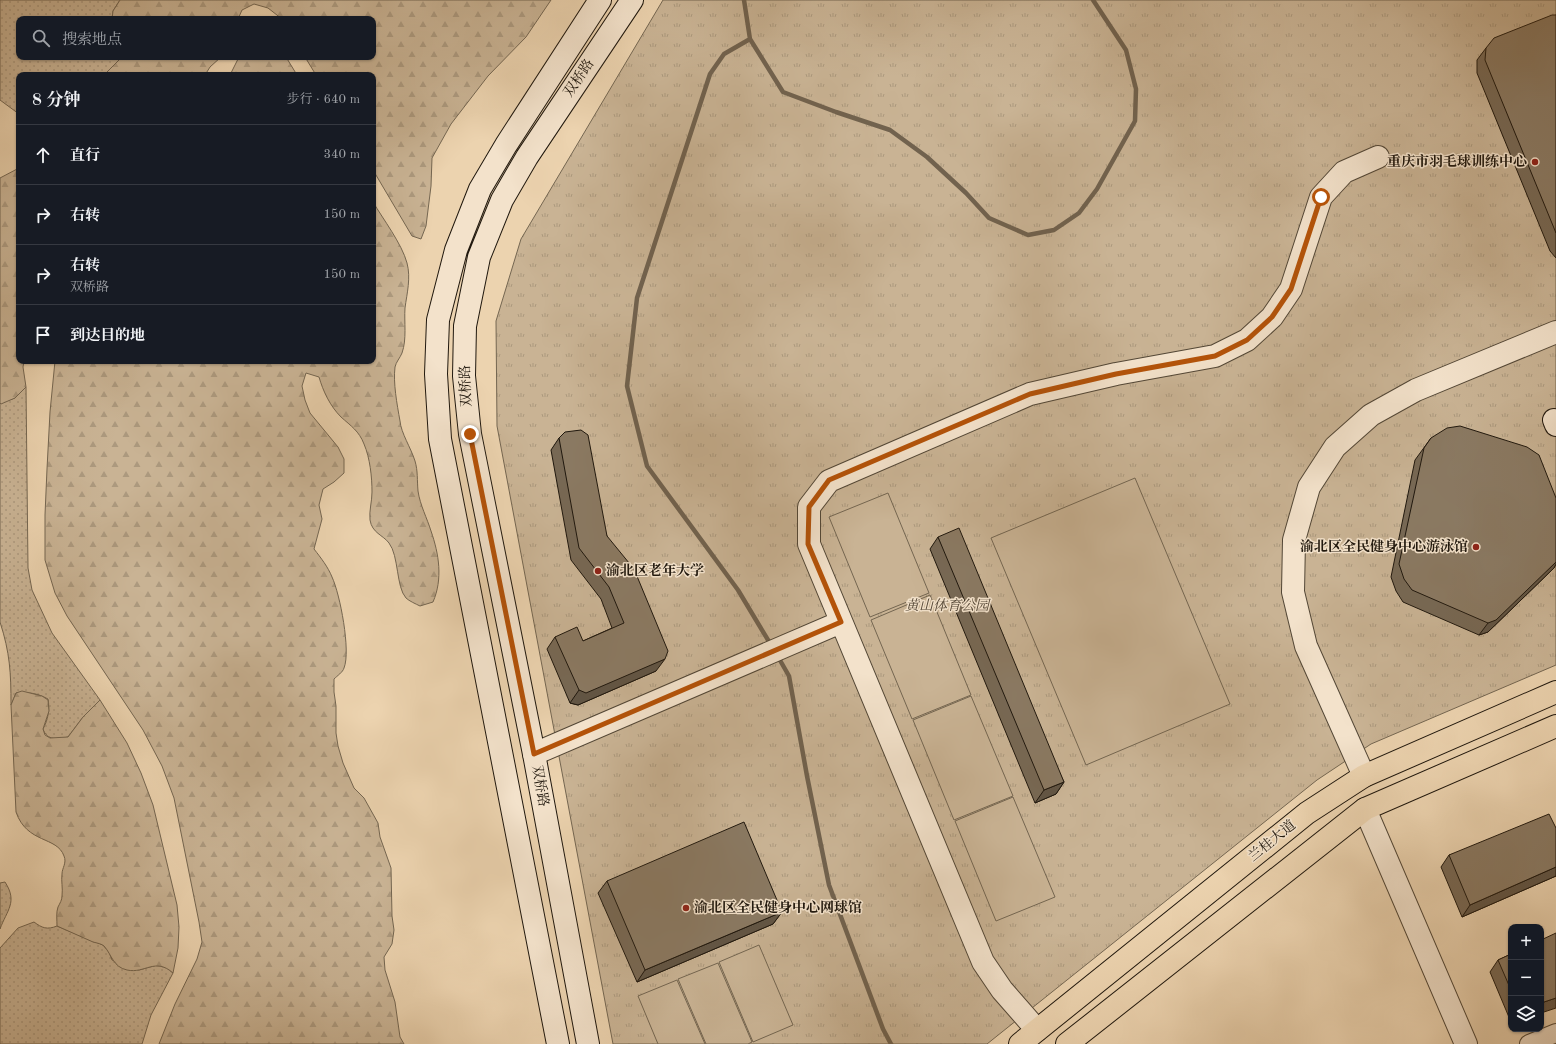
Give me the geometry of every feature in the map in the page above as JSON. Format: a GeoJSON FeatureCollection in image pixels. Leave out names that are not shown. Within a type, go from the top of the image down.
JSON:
{"type":"FeatureCollection","features":[{"type":"Feature","properties":{"kind":"main road","name":"兰桂大道"},"geometry":{"type":"LineString","coordinates":[[1020,1044],[1307,813],[1364,776],[1556,692]]}},
{"type":"Feature","properties":{"kind":"main road"},"geometry":{"type":"LineString","coordinates":[[1067,1044],[1365,809],[1556,726]]}},
{"type":"Feature","properties":{"kind":"street","name":"双桥路"},"geometry":{"type":"LineString","coordinates":[[558,1044],[440,439],[436,374],[438,320],[456,250],[480,189],[506,145],[600,0]]}},
{"type":"Feature","properties":{"kind":"street","name":"双桥路"},"geometry":{"type":"LineString","coordinates":[[588,1044],[534,754],[470,434],[464,376],[465,326],[479,257],[502,200],[527,157],[632,0]]}},
{"type":"Feature","properties":{"kind":"street"},"geometry":{"type":"LineString","coordinates":[[1037,1030],[1002,990],[983,962],[808,544],[809,507],[829,480],[1030,394],[1116,374],[1215,356],[1247,340],[1272,317],[1291,289],[1321,197],[1344,172],[1378,157]]}},
{"type":"Feature","properties":{"kind":"street"},"geometry":{"type":"LineString","coordinates":[[1364,776],[1306,646],[1293,592],[1294,540],[1309,487],[1335,447],[1371,415],[1416,390],[1556,332]]}},
{"type":"Feature","properties":{"kind":"street"},"geometry":{"type":"LineString","coordinates":[[534,754],[841,622]]}},
{"type":"Feature","properties":{"kind":"street"},"geometry":{"type":"LineString","coordinates":[[1365,809],[1466,1044]]}},
{"type":"Feature","properties":{"kind":"street"},"geometry":{"type":"LineString","coordinates":[[1529,1044],[1556,1033]]}},
{"type":"Feature","properties":{"kind":"green space"},"geometry":{"type":"Polygon","coordinates":[[[0,0],[120,0],[113,11],[112,16],[16,16],[16,60],[119,60],[107,72],[16,72],[16,112],[0,100],[0,0]]]}},
{"type":"Feature","properties":{"kind":"green space"},"geometry":{"type":"Polygon","coordinates":[[[120,0],[551,0],[526,37],[488,76],[451,124],[432,158],[431,186],[426,226],[421,239],[412,236],[376,175],[376,72],[314,72],[307,60],[376,60],[376,16],[278,16],[268,8],[254,4],[242,10],[239,16],[112,16],[113,11],[120,0]]]}},
{"type":"Feature","properties":{"kind":"green space","name":"黄山体育公园"},"geometry":{"type":"Polygon","coordinates":[[[663,0],[1556,0],[1556,665],[1371,744],[1317,780],[987,1044],[613,1044],[497,426],[496,321],[521,239],[663,0]]]}},
{"type":"Feature","properties":{"kind":"green space"},"geometry":{"type":"Polygon","coordinates":[[[119,60],[218,60],[207,72],[107,72],[119,60]]]}},
{"type":"Feature","properties":{"kind":"green space"},"geometry":{"type":"Polygon","coordinates":[[[238,60],[288,60],[295,72],[232,72],[238,60]]]}},
{"type":"Feature","properties":{"kind":"green space"},"geometry":{"type":"Polygon","coordinates":[[[16,170],[16,364],[24,364],[26,387],[15,398],[1,404],[0,403],[0,178],[16,170]]]}},
{"type":"Feature","properties":{"kind":"green space"},"geometry":{"type":"Polygon","coordinates":[[[376,207],[401,248],[405,256],[409,274],[405,308],[404,348],[395,367],[395,387],[401,426],[415,461],[419,496],[434,540],[438,558],[438,584],[433,602],[420,606],[406,598],[401,587],[392,549],[387,540],[375,531],[371,524],[370,513],[372,480],[368,455],[362,439],[333,408],[319,377],[306,373],[302,386],[310,413],[338,447],[344,459],[344,473],[323,489],[319,505],[322,519],[314,549],[322,559],[332,577],[344,622],[346,660],[344,668],[334,679],[336,733],[338,746],[343,763],[354,788],[364,798],[378,823],[380,837],[391,868],[392,916],[394,930],[392,944],[384,957],[385,970],[395,1002],[400,1037],[404,1044],[159,1044],[175,1004],[197,959],[202,942],[199,922],[174,798],[162,766],[143,730],[67,616],[55,593],[45,560],[45,515],[50,412],[55,364],[376,364],[376,207]]]}},
{"type":"Feature","properties":{"kind":"green space"},"geometry":{"type":"Polygon","coordinates":[[[26,387],[28,568],[32,590],[52,633],[100,700],[83,717],[68,737],[60,738],[47,736],[43,729],[48,714],[48,699],[32,693],[16,693],[11,705],[9,663],[0,622],[0,403],[15,398],[26,387]]]}},
{"type":"Feature","properties":{"kind":"green space"},"geometry":{"type":"Polygon","coordinates":[[[1135,478],[1230,704],[1086,765],[991,538],[1135,478]]]}},
{"type":"Feature","properties":{"kind":"green space"},"geometry":{"type":"Polygon","coordinates":[[[888,493],[929,593],[870,617],[829,517],[888,493]]]}},
{"type":"Feature","properties":{"kind":"green space"},"geometry":{"type":"Polygon","coordinates":[[[930,595],[971,695],[912,719],[871,620],[930,595]]]}},
{"type":"Feature","properties":{"kind":"green space"},"geometry":{"type":"Polygon","coordinates":[[[22,691],[42,696],[48,700],[49,711],[43,729],[45,735],[50,738],[68,737],[83,717],[100,700],[127,743],[141,773],[153,805],[177,905],[179,927],[178,948],[173,973],[167,968],[161,966],[133,971],[122,968],[113,960],[103,945],[57,926],[57,909],[62,897],[62,872],[65,861],[64,856],[55,845],[27,830],[16,812],[11,705],[16,693],[22,691]]]}},
{"type":"Feature","properties":{"kind":"green space"},"geometry":{"type":"Polygon","coordinates":[[[971,696],[1013,796],[954,820],[913,720],[971,696]]]}},
{"type":"Feature","properties":{"kind":"green space"},"geometry":{"type":"Polygon","coordinates":[[[1013,797],[1055,897],[996,921],[955,821],[1013,797]]]}},
{"type":"Feature","properties":{"kind":"green space"},"geometry":{"type":"Polygon","coordinates":[[[5,882],[11,895],[11,901],[0,929],[0,883],[5,882]]]}},
{"type":"Feature","properties":{"kind":"green space"},"geometry":{"type":"Polygon","coordinates":[[[34,922],[45,928],[57,926],[103,945],[109,952],[112,960],[139,970],[157,965],[167,968],[173,973],[151,1015],[142,1044],[0,1044],[0,948],[18,928],[34,922]]]}},
{"type":"Feature","properties":{"kind":"green space"},"geometry":{"type":"Polygon","coordinates":[[[759,945],[793,1025],[753,1042],[719,962],[759,945]]]}},
{"type":"Feature","properties":{"kind":"green space"},"geometry":{"type":"Polygon","coordinates":[[[718,963],[752,1042],[748,1044],[706,1044],[678,979],[718,963]]]}},
{"type":"Feature","properties":{"kind":"green space"},"geometry":{"type":"Polygon","coordinates":[[[677,980],[705,1044],[658,1044],[638,996],[677,980]]]}},
{"type":"Feature","properties":{"kind":"building","name":"重庆市羽毛球训练中心"},"geometry":{"type":"Polygon","coordinates":[[[1552,15],[1556,15],[1556,233],[1485,60],[1486,48],[1494,38],[1552,15]]]}},
{"type":"Feature","properties":{"kind":"building","name":"渝北区全民健身中心游泳馆"},"geometry":{"type":"Polygon","coordinates":[[[1460,426],[1527,447],[1539,455],[1556,498],[1556,562],[1496,620],[1488,623],[1412,590],[1404,579],[1399,564],[1424,448],[1431,438],[1447,428],[1460,426]]]}},
{"type":"Feature","properties":{"kind":"building","name":"渝北区老年大学"},"geometry":{"type":"Polygon","coordinates":[[[581,430],[588,435],[607,536],[634,569],[668,651],[665,659],[586,693],[579,690],[555,637],[577,627],[583,641],[624,623],[609,587],[579,548],[559,438],[565,432],[581,430]]]}},
{"type":"Feature","properties":{"kind":"building"},"geometry":{"type":"Polygon","coordinates":[[[959,528],[1064,782],[1044,790],[938,537],[959,528]]]}},
{"type":"Feature","properties":{"kind":"building"},"geometry":{"type":"Polygon","coordinates":[[[1549,814],[1556,828],[1556,867],[1470,905],[1449,855],[1549,814]]]}},
{"type":"Feature","properties":{"kind":"building","name":"渝北区全民健身中心网球馆"},"geometry":{"type":"Polygon","coordinates":[[[744,822],[782,912],[645,970],[607,881],[744,822]]]}},
{"type":"Feature","properties":{"kind":"building"},"geometry":{"type":"Polygon","coordinates":[[[1556,933],[1556,998],[1544,1002],[1544,960],[1544,939],[1556,933]]]}},
{"type":"Feature","properties":{"kind":"building"},"geometry":{"type":"Polygon","coordinates":[[[1508,955],[1508,983],[1498,960],[1508,955]]]}},
{"type":"Feature","properties":{"kind":"waterway"},"geometry":{"type":"LineString","coordinates":[[744,0],[750,39],[783,92],[890,130],[927,157],[966,193],[989,218],[1028,235],[1054,230],[1079,213],[1097,189],[1135,121],[1136,89],[1126,50],[1093,0]]}},
{"type":"Feature","properties":{"kind":"waterway"},"geometry":{"type":"LineString","coordinates":[[750,39],[724,54],[710,74],[637,298],[627,386],[647,466],[738,590],[771,645]]}},
{"type":"Feature","properties":{"kind":"waterway"},"geometry":{"type":"LineString","coordinates":[[777,655],[789,676],[829,885],[883,1029],[891,1044]]}},
{"type":"Feature","properties":{"kind":"place","name":"重庆市羽毛球训练中心"},"geometry":{"type":"Point","coordinates":[1535,162]}},
{"type":"Feature","properties":{"kind":"place","name":"渝北区全民健身中心游泳馆"},"geometry":{"type":"Point","coordinates":[1476,547]}},
{"type":"Feature","properties":{"kind":"place","name":"渝北区老年大学"},"geometry":{"type":"Point","coordinates":[598,571]}},
{"type":"Feature","properties":{"kind":"place","name":"渝北区全民健身中心网球馆"},"geometry":{"type":"Point","coordinates":[686,908]}},
{"type":"Feature","properties":{"kind":"route"},"geometry":{"type":"LineString","coordinates":[[470,434],[534,754],[841,622],[808,544],[809,507],[829,480],[1030,394],[1116,374],[1215,356],[1247,340],[1272,317],[1291,289],[1321,197]]}}]}
